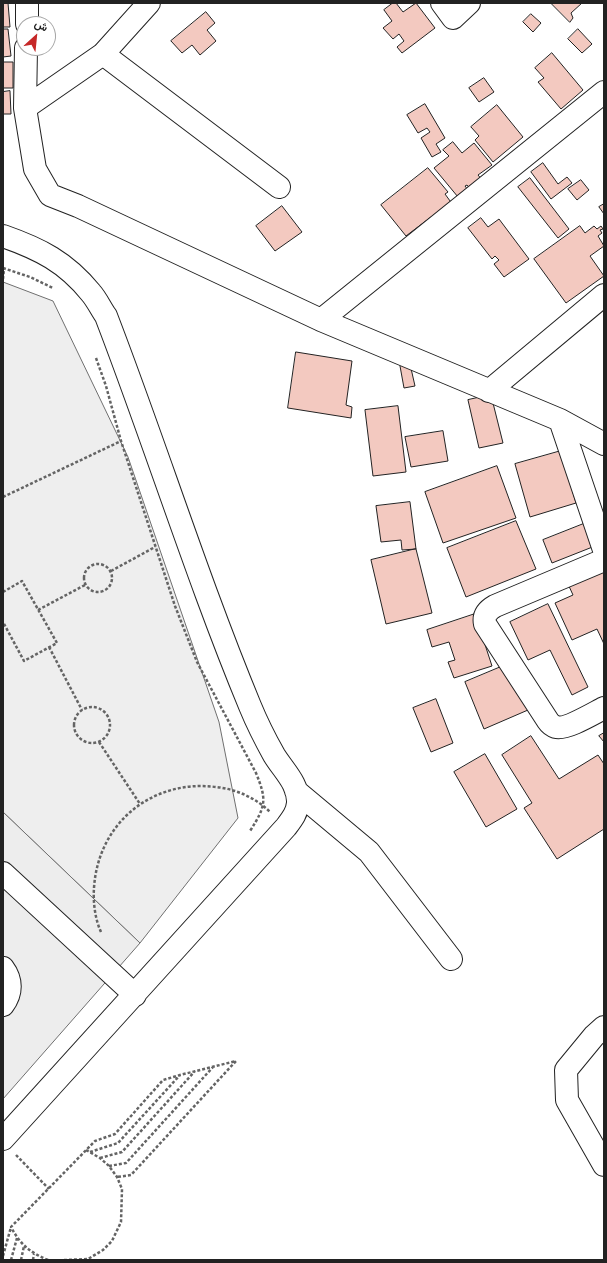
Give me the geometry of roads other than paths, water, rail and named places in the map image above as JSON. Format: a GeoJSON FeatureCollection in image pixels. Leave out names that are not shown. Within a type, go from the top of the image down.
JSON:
{"type":"FeatureCollection","features":[{"type":"Feature","properties":{"kind":"street"},"geometry":{"type":"LineString","coordinates":[[27,3],[27,16]]}},
{"type":"Feature","properties":{"kind":"street"},"geometry":{"type":"LineString","coordinates":[[25,108],[104,54],[149,3]]}},
{"type":"Feature","properties":{"kind":"street"},"geometry":{"type":"LineString","coordinates":[[442,3],[453,18],[469,3]]}},
{"type":"Feature","properties":{"kind":"street"},"geometry":{"type":"LineString","coordinates":[[104,54],[280,187]]}},
{"type":"Feature","properties":{"kind":"street"},"geometry":{"type":"LineString","coordinates":[[26,56],[25,108],[35,169],[50,195],[78,206],[320,320],[560,420],[604,444]]}},
{"type":"Feature","properties":{"kind":"street"},"geometry":{"type":"LineString","coordinates":[[320,320],[604,92]]}},
{"type":"Feature","properties":{"kind":"street"},"geometry":{"type":"LineString","coordinates":[[3,236],[28,245],[52,257],[74,274],[92,294],[106,316],[197,570],[250,707],[262,732],[296,791],[298,802],[296,814],[286,827],[135,994],[8,1145]]}},
{"type":"Feature","properties":{"kind":"street"},"geometry":{"type":"LineString","coordinates":[[489,391],[604,295]]}},
{"type":"Feature","properties":{"kind":"street"},"geometry":{"type":"LineString","coordinates":[[560,420],[604,550]]}},
{"type":"Feature","properties":{"kind":"street"},"geometry":{"type":"LineString","coordinates":[[604,560],[495,606],[485,614],[484,619],[485,624],[548,722],[552,725],[555,727],[565,727],[604,708]]}},
{"type":"Feature","properties":{"kind":"street"},"geometry":{"type":"LineString","coordinates":[[296,791],[369,852],[452,959]]}},
{"type":"Feature","properties":{"kind":"street"},"geometry":{"type":"LineString","coordinates":[[3,873],[135,994]]}},
{"type":"Feature","properties":{"kind":"street"},"geometry":{"type":"LineString","coordinates":[[3,968],[7,974],[10,984],[9,995],[3,1005]]}},
{"type":"Feature","properties":{"kind":"street"},"geometry":{"type":"LineString","coordinates":[[604,1028],[594,1036],[566,1070],[567,1100],[604,1165]]}}]}
